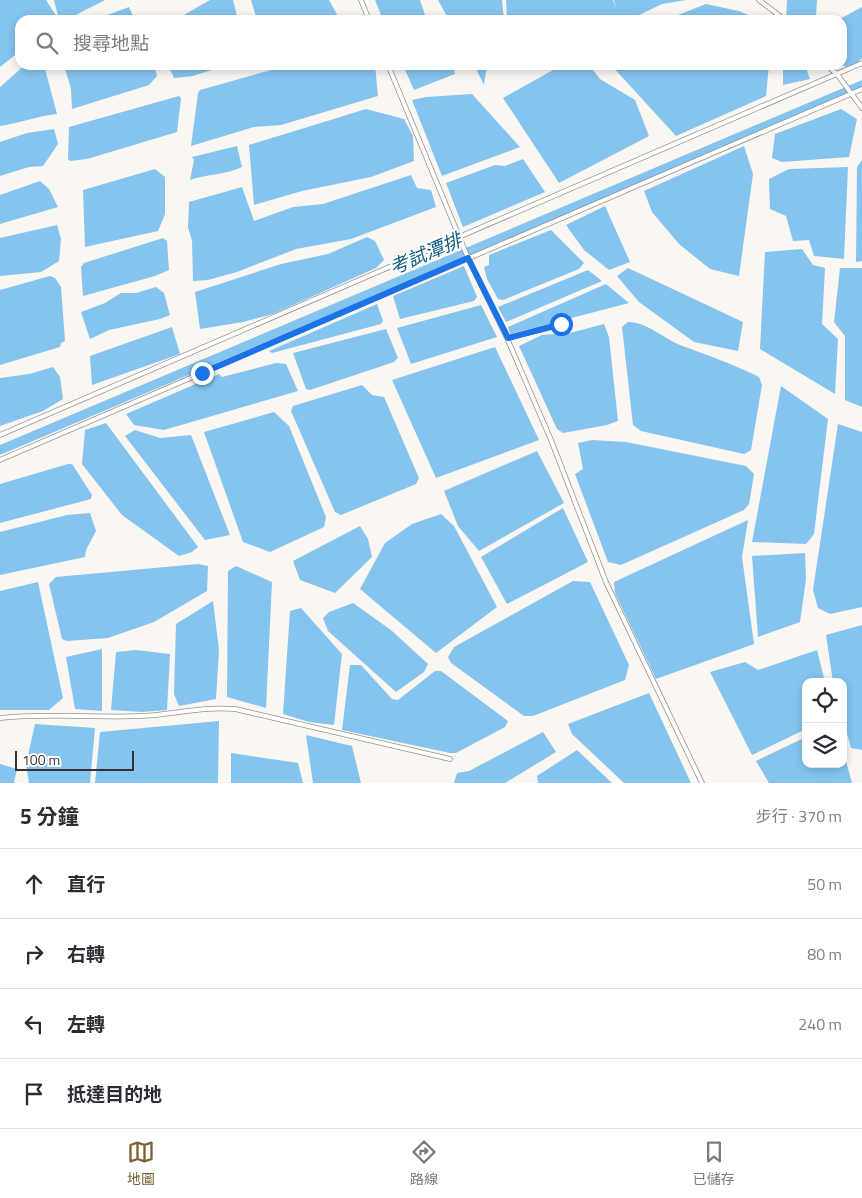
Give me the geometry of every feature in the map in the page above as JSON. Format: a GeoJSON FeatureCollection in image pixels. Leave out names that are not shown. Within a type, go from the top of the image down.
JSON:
{"type":"FeatureCollection","features":[{"type":"Feature","properties":{"kind":"lane"},"geometry":{"type":"LineString","coordinates":[[361,0],[368,15]]}},
{"type":"Feature","properties":{"kind":"lane"},"geometry":{"type":"LineString","coordinates":[[758,0],[778,15]]}},
{"type":"Feature","properties":{"kind":"lane"},"geometry":{"type":"LineString","coordinates":[[0,435],[838,76],[862,63]]}},
{"type":"Feature","properties":{"kind":"lane"},"geometry":{"type":"LineString","coordinates":[[390,70],[468,256],[508,338],[551,440],[606,582],[702,783]]}},
{"type":"Feature","properties":{"kind":"lane"},"geometry":{"type":"LineString","coordinates":[[831,70],[862,108]]}},
{"type":"Feature","properties":{"kind":"lane"},"geometry":{"type":"LineString","coordinates":[[0,460],[468,256],[862,89]]}},
{"type":"Feature","properties":{"kind":"lane"},"geometry":{"type":"LineString","coordinates":[[508,338],[561,324]]}},
{"type":"Feature","properties":{"kind":"lane"},"geometry":{"type":"LineString","coordinates":[[0,718],[50,714],[114,717],[153,716],[203,708],[235,709],[450,759]]}},
{"type":"Feature","properties":{"kind":"water"},"geometry":{"type":"Polygon","coordinates":[[[0,0],[46,0],[56,15],[15,15],[15,55],[0,67],[0,0]]]}},
{"type":"Feature","properties":{"kind":"water"},"geometry":{"type":"Polygon","coordinates":[[[54,0],[105,0],[76,15],[58,15],[54,0]]]}},
{"type":"Feature","properties":{"kind":"water"},"geometry":{"type":"Polygon","coordinates":[[[210,0],[233,0],[237,15],[184,15],[210,0]]]}},
{"type":"Feature","properties":{"kind":"water"},"geometry":{"type":"Polygon","coordinates":[[[251,0],[329,0],[337,15],[256,15],[251,0]]]}},
{"type":"Feature","properties":{"kind":"water"},"geometry":{"type":"Polygon","coordinates":[[[375,0],[420,0],[425,15],[381,15],[375,0]]]}},
{"type":"Feature","properties":{"kind":"water"},"geometry":{"type":"Polygon","coordinates":[[[438,0],[502,0],[504,15],[446,15],[438,0]]]}},
{"type":"Feature","properties":{"kind":"water"},"geometry":{"type":"Polygon","coordinates":[[[506,0],[613,0],[616,8],[614,0],[686,0],[662,4],[639,15],[507,15],[506,0]]]}},
{"type":"Feature","properties":{"kind":"water"},"geometry":{"type":"Polygon","coordinates":[[[787,0],[817,0],[816,15],[786,15],[787,0]]]}},
{"type":"Feature","properties":{"kind":"water"},"geometry":{"type":"Polygon","coordinates":[[[706,4],[739,11],[748,15],[678,15],[706,4]]]}},
{"type":"Feature","properties":{"kind":"water"},"geometry":{"type":"Polygon","coordinates":[[[129,7],[133,15],[107,15],[129,7]]]}},
{"type":"Feature","properties":{"kind":"water"},"geometry":{"type":"Polygon","coordinates":[[[862,7],[862,58],[851,68],[847,67],[847,15],[862,7]]]}},
{"type":"Feature","properties":{"kind":"water"},"geometry":{"type":"Polygon","coordinates":[[[19,70],[45,70],[57,114],[0,126],[0,87],[19,70]]]}},
{"type":"Feature","properties":{"kind":"water"},"geometry":{"type":"Polygon","coordinates":[[[65,70],[155,70],[157,76],[149,85],[72,109],[71,89],[65,70]]]}},
{"type":"Feature","properties":{"kind":"water"},"geometry":{"type":"Polygon","coordinates":[[[170,70],[212,70],[193,76],[174,78],[170,70]]]}},
{"type":"Feature","properties":{"kind":"water"},"geometry":{"type":"Polygon","coordinates":[[[271,70],[375,70],[378,96],[281,125],[254,127],[191,146],[200,90],[271,70]]]}},
{"type":"Feature","properties":{"kind":"water"},"geometry":{"type":"Polygon","coordinates":[[[405,70],[454,70],[455,74],[414,90],[405,70]]]}},
{"type":"Feature","properties":{"kind":"water"},"geometry":{"type":"Polygon","coordinates":[[[476,70],[486,70],[484,85],[476,70]]]}},
{"type":"Feature","properties":{"kind":"water"},"geometry":{"type":"Polygon","coordinates":[[[553,70],[593,70],[600,79],[635,100],[649,136],[559,183],[503,98],[553,70]]]}},
{"type":"Feature","properties":{"kind":"water"},"geometry":{"type":"Polygon","coordinates":[[[616,70],[769,70],[766,96],[676,136],[616,70]]]}},
{"type":"Feature","properties":{"kind":"water"},"geometry":{"type":"Polygon","coordinates":[[[783,70],[807,70],[810,79],[783,85],[783,70]]]}},
{"type":"Feature","properties":{"kind":"water"},"geometry":{"type":"Polygon","coordinates":[[[472,94],[520,147],[442,176],[412,100],[426,97],[472,94]]]}},
{"type":"Feature","properties":{"kind":"water"},"geometry":{"type":"Polygon","coordinates":[[[179,96],[181,98],[177,132],[87,159],[70,161],[68,159],[69,127],[179,96]]]}},
{"type":"Feature","properties":{"kind":"water"},"geometry":{"type":"Polygon","coordinates":[[[366,109],[404,119],[413,136],[414,161],[371,177],[302,191],[254,205],[249,145],[366,109]]]}},
{"type":"Feature","properties":{"kind":"water"},"geometry":{"type":"Polygon","coordinates":[[[841,109],[857,119],[849,157],[782,162],[772,158],[775,134],[841,109]]]}},
{"type":"Feature","properties":{"kind":"water"},"geometry":{"type":"Polygon","coordinates":[[[54,129],[58,144],[43,166],[29,167],[0,176],[0,142],[27,133],[54,129]]]}},
{"type":"Feature","properties":{"kind":"water"},"geometry":{"type":"Polygon","coordinates":[[[237,146],[242,167],[230,172],[190,180],[194,160],[192,157],[237,146]]]}},
{"type":"Feature","properties":{"kind":"water"},"geometry":{"type":"Polygon","coordinates":[[[744,146],[753,174],[739,276],[710,269],[679,244],[652,212],[644,191],[744,146]]]}},
{"type":"Feature","properties":{"kind":"water"},"geometry":{"type":"Polygon","coordinates":[[[523,159],[545,192],[463,227],[446,183],[495,165],[505,166],[523,159]]]}},
{"type":"Feature","properties":{"kind":"water"},"geometry":{"type":"Polygon","coordinates":[[[862,160],[862,261],[856,262],[857,167],[862,160]]]}},
{"type":"Feature","properties":{"kind":"water"},"geometry":{"type":"Polygon","coordinates":[[[848,167],[844,259],[814,256],[809,240],[793,241],[786,216],[770,209],[769,179],[789,169],[848,167]]]}},
{"type":"Feature","properties":{"kind":"water"},"geometry":{"type":"Polygon","coordinates":[[[155,169],[165,177],[165,214],[158,231],[85,247],[83,190],[155,169]]]}},
{"type":"Feature","properties":{"kind":"water"},"geometry":{"type":"Polygon","coordinates":[[[411,175],[417,188],[431,190],[436,207],[351,239],[296,249],[237,272],[208,280],[193,281],[192,241],[188,227],[189,202],[242,187],[254,221],[293,207],[323,204],[411,175]]]}},
{"type":"Feature","properties":{"kind":"water"},"geometry":{"type":"Polygon","coordinates":[[[40,181],[49,189],[58,207],[0,224],[0,195],[40,181]]]}},
{"type":"Feature","properties":{"kind":"water"},"geometry":{"type":"Polygon","coordinates":[[[605,206],[630,262],[609,270],[584,250],[566,225],[605,206]]]}},
{"type":"Feature","properties":{"kind":"water"},"geometry":{"type":"Polygon","coordinates":[[[57,225],[61,239],[59,261],[41,272],[0,276],[0,238],[57,225]]]}},
{"type":"Feature","properties":{"kind":"water"},"geometry":{"type":"Polygon","coordinates":[[[551,230],[584,263],[579,269],[503,300],[498,299],[487,279],[484,267],[489,265],[489,255],[551,230]]]}},
{"type":"Feature","properties":{"kind":"water"},"geometry":{"type":"Polygon","coordinates":[[[367,237],[375,241],[384,260],[376,268],[273,314],[243,322],[200,329],[195,292],[281,264],[328,254],[367,237]]]}},
{"type":"Feature","properties":{"kind":"water"},"geometry":{"type":"Polygon","coordinates":[[[163,238],[167,241],[169,270],[155,276],[83,296],[81,267],[84,263],[163,238]]]}},
{"type":"Feature","properties":{"kind":"water"},"geometry":{"type":"Polygon","coordinates":[[[802,249],[813,265],[825,268],[822,324],[838,339],[835,394],[760,349],[765,252],[802,249]]]}},
{"type":"Feature","properties":{"kind":"water"},"geometry":{"type":"Polygon","coordinates":[[[464,266],[477,297],[474,301],[400,319],[393,296],[464,266]]]}},
{"type":"Feature","properties":{"kind":"water"},"geometry":{"type":"Polygon","coordinates":[[[628,268],[743,322],[738,351],[694,342],[639,302],[617,276],[628,268]]]}},
{"type":"Feature","properties":{"kind":"water"},"geometry":{"type":"Polygon","coordinates":[[[840,268],[862,268],[862,407],[845,400],[845,336],[834,322],[840,268]]]}},
{"type":"Feature","properties":{"kind":"water"},"geometry":{"type":"Polygon","coordinates":[[[588,270],[602,281],[506,322],[498,307],[588,270]]]}},
{"type":"Feature","properties":{"kind":"water"},"geometry":{"type":"Polygon","coordinates":[[[50,276],[55,278],[61,287],[65,341],[61,343],[60,347],[0,365],[0,290],[50,276]]]}},
{"type":"Feature","properties":{"kind":"water"},"geometry":{"type":"Polygon","coordinates":[[[606,284],[629,303],[510,334],[508,327],[606,284]]]}},
{"type":"Feature","properties":{"kind":"water"},"geometry":{"type":"Polygon","coordinates":[[[156,287],[164,293],[170,315],[109,330],[90,339],[81,312],[105,303],[121,293],[136,293],[156,287]]]}},
{"type":"Feature","properties":{"kind":"water"},"geometry":{"type":"Polygon","coordinates":[[[377,304],[383,321],[381,324],[272,353],[269,351],[377,304]]]}},
{"type":"Feature","properties":{"kind":"water"},"geometry":{"type":"Polygon","coordinates":[[[481,305],[497,337],[411,364],[397,328],[481,305]]]}},
{"type":"Feature","properties":{"kind":"water"},"geometry":{"type":"Polygon","coordinates":[[[628,322],[648,327],[680,345],[759,377],[762,385],[751,450],[744,454],[641,431],[633,425],[622,327],[628,322]]]}},
{"type":"Feature","properties":{"kind":"water"},"geometry":{"type":"Polygon","coordinates":[[[604,324],[609,337],[618,421],[607,425],[563,433],[557,429],[519,346],[542,335],[570,333],[604,324]]]}},
{"type":"Feature","properties":{"kind":"water"},"geometry":{"type":"Polygon","coordinates":[[[172,327],[180,354],[92,385],[90,356],[172,327]]]}},
{"type":"Feature","properties":{"kind":"water"},"geometry":{"type":"Polygon","coordinates":[[[386,329],[398,358],[394,362],[310,390],[306,389],[293,353],[386,329]]]}},
{"type":"Feature","properties":{"kind":"water"},"geometry":{"type":"Polygon","coordinates":[[[495,347],[539,440],[436,478],[392,380],[495,347]]]}},
{"type":"Feature","properties":{"kind":"water"},"geometry":{"type":"Polygon","coordinates":[[[276,363],[286,364],[298,391],[164,430],[134,425],[126,414],[219,374],[222,377],[276,363]]]}},
{"type":"Feature","properties":{"kind":"water"},"geometry":{"type":"Polygon","coordinates":[[[53,367],[60,377],[63,399],[43,411],[0,426],[0,378],[29,374],[53,367]]]}},
{"type":"Feature","properties":{"kind":"water"},"geometry":{"type":"Polygon","coordinates":[[[362,385],[372,395],[384,397],[419,478],[416,484],[341,515],[335,512],[291,411],[293,406],[362,385]]]}},
{"type":"Feature","properties":{"kind":"water"},"geometry":{"type":"Polygon","coordinates":[[[781,386],[828,419],[814,534],[806,544],[752,542],[781,386]]]}},
{"type":"Feature","properties":{"kind":"water"},"geometry":{"type":"Polygon","coordinates":[[[274,412],[289,426],[326,517],[324,527],[270,552],[243,542],[204,432],[274,412]]]}},
{"type":"Feature","properties":{"kind":"water"},"geometry":{"type":"Polygon","coordinates":[[[106,423],[198,547],[192,552],[179,556],[122,515],[82,464],[85,430],[106,423]]]}},
{"type":"Feature","properties":{"kind":"water"},"geometry":{"type":"Polygon","coordinates":[[[838,424],[862,432],[862,607],[830,614],[818,608],[813,590],[838,424]]]}},
{"type":"Feature","properties":{"kind":"water"},"geometry":{"type":"Polygon","coordinates":[[[135,430],[160,438],[191,435],[230,535],[205,540],[125,436],[135,430]]]}},
{"type":"Feature","properties":{"kind":"water"},"geometry":{"type":"Polygon","coordinates":[[[592,440],[626,442],[746,466],[754,474],[749,504],[744,510],[621,565],[608,562],[575,474],[583,469],[578,443],[592,440]]]}},
{"type":"Feature","properties":{"kind":"water"},"geometry":{"type":"Polygon","coordinates":[[[537,451],[564,503],[479,551],[458,526],[444,491],[537,451]]]}},
{"type":"Feature","properties":{"kind":"water"},"geometry":{"type":"Polygon","coordinates":[[[72,464],[92,495],[91,499],[0,523],[0,484],[72,464]]]}},
{"type":"Feature","properties":{"kind":"water"},"geometry":{"type":"Polygon","coordinates":[[[563,508],[588,562],[507,604],[481,557],[563,508]]]}},
{"type":"Feature","properties":{"kind":"water"},"geometry":{"type":"Polygon","coordinates":[[[90,513],[96,531],[86,550],[85,557],[0,575],[0,532],[67,515],[90,513]]]}},
{"type":"Feature","properties":{"kind":"water"},"geometry":{"type":"Polygon","coordinates":[[[441,514],[454,526],[497,607],[436,653],[360,589],[385,543],[412,524],[441,514]]]}},
{"type":"Feature","properties":{"kind":"water"},"geometry":{"type":"Polygon","coordinates":[[[748,520],[742,557],[754,644],[656,679],[615,593],[614,582],[748,520]]]}},
{"type":"Feature","properties":{"kind":"water"},"geometry":{"type":"Polygon","coordinates":[[[360,526],[368,539],[372,557],[335,593],[300,580],[293,561],[360,526]]]}},
{"type":"Feature","properties":{"kind":"water"},"geometry":{"type":"Polygon","coordinates":[[[805,553],[806,579],[800,622],[758,637],[752,556],[805,553]]]}},
{"type":"Feature","properties":{"kind":"water"},"geometry":{"type":"Polygon","coordinates":[[[198,564],[208,566],[207,591],[154,622],[108,638],[67,641],[62,639],[49,584],[56,577],[198,564]]]}},
{"type":"Feature","properties":{"kind":"water"},"geometry":{"type":"Polygon","coordinates":[[[236,566],[272,582],[266,708],[227,697],[228,571],[236,566]]]}},
{"type":"Feature","properties":{"kind":"water"},"geometry":{"type":"Polygon","coordinates":[[[573,581],[590,582],[629,665],[625,680],[533,716],[524,716],[451,663],[448,657],[454,647],[573,581]]]}},
{"type":"Feature","properties":{"kind":"water"},"geometry":{"type":"Polygon","coordinates":[[[38,582],[63,698],[49,710],[0,710],[0,591],[38,582]]]}},
{"type":"Feature","properties":{"kind":"water"},"geometry":{"type":"Polygon","coordinates":[[[213,601],[219,650],[216,699],[179,706],[174,694],[176,624],[213,601]]]}},
{"type":"Feature","properties":{"kind":"water"},"geometry":{"type":"Polygon","coordinates":[[[353,603],[391,630],[428,664],[424,672],[396,692],[328,631],[323,618],[329,612],[353,603]]]}},
{"type":"Feature","properties":{"kind":"water"},"geometry":{"type":"Polygon","coordinates":[[[301,608],[342,654],[334,725],[309,722],[283,714],[290,611],[301,608]]]}},
{"type":"Feature","properties":{"kind":"water"},"geometry":{"type":"Polygon","coordinates":[[[862,625],[862,750],[851,748],[847,734],[847,678],[832,678],[826,635],[862,625]]]}},
{"type":"Feature","properties":{"kind":"water"},"geometry":{"type":"Polygon","coordinates":[[[102,649],[102,711],[75,709],[66,657],[102,649]]]}},
{"type":"Feature","properties":{"kind":"water"},"geometry":{"type":"Polygon","coordinates":[[[136,650],[170,654],[167,710],[142,712],[111,710],[116,652],[136,650]]]}},
{"type":"Feature","properties":{"kind":"water"},"geometry":{"type":"Polygon","coordinates":[[[817,650],[824,678],[802,678],[802,731],[752,755],[710,672],[745,662],[758,670],[817,650]]]}},
{"type":"Feature","properties":{"kind":"water"},"geometry":{"type":"Polygon","coordinates":[[[350,665],[361,665],[392,699],[398,700],[435,671],[441,671],[508,721],[505,727],[456,753],[342,730],[350,665]]]}},
{"type":"Feature","properties":{"kind":"water"},"geometry":{"type":"Polygon","coordinates":[[[649,693],[691,783],[624,783],[572,734],[568,724],[649,693]]]}},
{"type":"Feature","properties":{"kind":"water"},"geometry":{"type":"Polygon","coordinates":[[[219,721],[218,783],[95,783],[100,732],[219,721]]]}},
{"type":"Feature","properties":{"kind":"water"},"geometry":{"type":"Polygon","coordinates":[[[35,724],[95,728],[90,783],[29,783],[26,764],[35,724]]]}},
{"type":"Feature","properties":{"kind":"water"},"geometry":{"type":"Polygon","coordinates":[[[543,732],[556,752],[505,783],[454,783],[457,773],[469,771],[543,732]]]}},
{"type":"Feature","properties":{"kind":"water"},"geometry":{"type":"Polygon","coordinates":[[[306,735],[352,746],[361,783],[313,783],[306,735]]]}},
{"type":"Feature","properties":{"kind":"water"},"geometry":{"type":"Polygon","coordinates":[[[802,739],[802,768],[847,768],[847,765],[852,783],[769,783],[756,761],[802,739]]]}},
{"type":"Feature","properties":{"kind":"water"},"geometry":{"type":"Polygon","coordinates":[[[577,750],[612,783],[538,783],[537,776],[577,750]]]}},
{"type":"Feature","properties":{"kind":"water"},"geometry":{"type":"Polygon","coordinates":[[[231,753],[298,763],[303,783],[231,783],[231,753]]]}},
{"type":"Feature","properties":{"kind":"water"},"geometry":{"type":"Polygon","coordinates":[[[0,764],[17,769],[14,783],[0,783],[0,764]]]}},
{"type":"Feature","properties":{"kind":"waterway","name":"考試潭排"},"geometry":{"type":"LineString","coordinates":[[0,450],[862,85]]}},
{"type":"Feature","properties":{"kind":"route"},"geometry":{"type":"LineString","coordinates":[[202,373],[468,258],[508,338],[561,324]]}}]}
